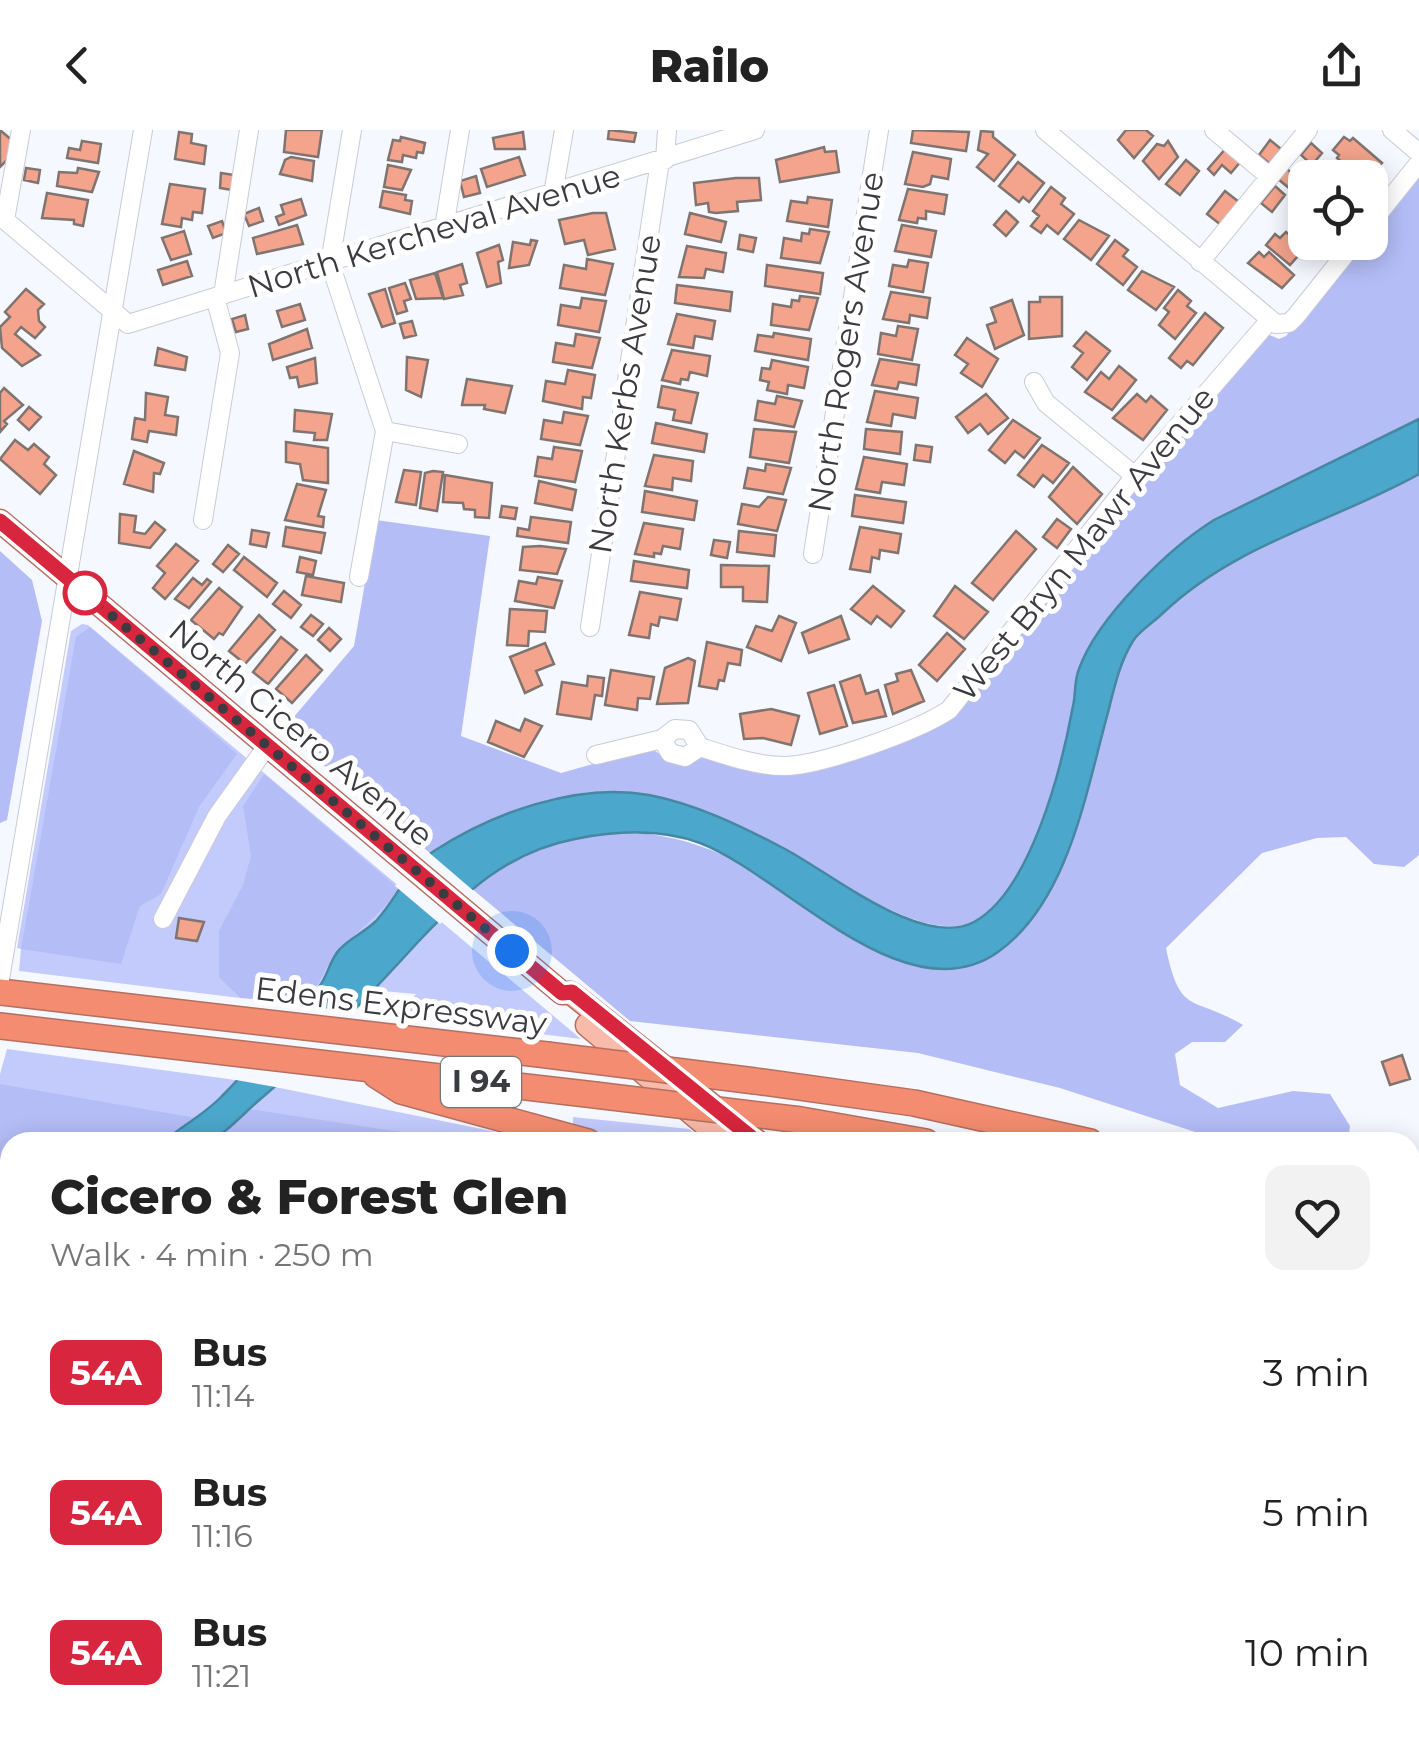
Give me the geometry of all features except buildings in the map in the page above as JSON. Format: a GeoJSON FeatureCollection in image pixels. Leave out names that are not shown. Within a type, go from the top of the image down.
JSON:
{"type":"FeatureCollection","features":[{"type":"Feature","properties":{"kind":"highway","name":"Edens Expressway"},"geometry":{"type":"LineString","coordinates":[[5,988],[914,1103],[1045,1132]]}},
{"type":"Feature","properties":{"kind":"highway","name":"Edens Expressway"},"geometry":{"type":"LineString","coordinates":[[5,1027],[801,1120],[869,1132]]}},
{"type":"Feature","properties":{"kind":"highway"},"geometry":{"type":"LineString","coordinates":[[367,1070],[401,1091],[551,1132]]}},
{"type":"Feature","properties":{"kind":"main road","name":"North Cicero Avenue"},"geometry":{"type":"LineString","coordinates":[[0,521],[562,993],[572,992],[746,1132]]}},
{"type":"Feature","properties":{"kind":"main road","name":"North Cicero Avenue"},"geometry":{"type":"LineString","coordinates":[[562,993],[562,1003],[714,1132]]}},
{"type":"Feature","properties":{"kind":"street"},"geometry":{"type":"LineString","coordinates":[[21,130],[2,218],[114,314]]}},
{"type":"Feature","properties":{"kind":"street"},"geometry":{"type":"LineString","coordinates":[[5,988],[67,578],[143,130]]}},
{"type":"Feature","properties":{"kind":"street"},"geometry":{"type":"LineString","coordinates":[[203,520],[230,352],[218,296],[249,130]]}},
{"type":"Feature","properties":{"kind":"street"},"geometry":{"type":"LineString","coordinates":[[352,130],[330,262],[385,431],[359,577]]}},
{"type":"Feature","properties":{"kind":"street"},"geometry":{"type":"LineString","coordinates":[[444,228],[460,130]]}},
{"type":"Feature","properties":{"kind":"street"},"geometry":{"type":"LineString","coordinates":[[554,194],[564,130]]}},
{"type":"Feature","properties":{"kind":"street","name":"North Kerbs Avenue"},"geometry":{"type":"LineString","coordinates":[[590,627],[668,130]]}},
{"type":"Feature","properties":{"kind":"street","name":"North Kercheval Avenue"},"geometry":{"type":"LineString","coordinates":[[114,314],[128,324],[756,130]]}},
{"type":"Feature","properties":{"kind":"street","name":"North Rogers Avenue"},"geometry":{"type":"LineString","coordinates":[[812,554],[879,130]]}},
{"type":"Feature","properties":{"kind":"street"},"geometry":{"type":"LineString","coordinates":[[1214,130],[1270,176]]}},
{"type":"Feature","properties":{"kind":"street"},"geometry":{"type":"LineString","coordinates":[[1200,262],[1308,130]]}},
{"type":"Feature","properties":{"kind":"street"},"geometry":{"type":"LineString","coordinates":[[1392,130],[1419,152]]}},
{"type":"Feature","properties":{"kind":"street"},"geometry":{"type":"LineString","coordinates":[[1056,133],[1269,320]]}},
{"type":"Feature","properties":{"kind":"street"},"geometry":{"type":"LineString","coordinates":[[1388,202],[1419,163]]}},
{"type":"Feature","properties":{"kind":"street","name":"West Bryn Mawr Avenue"},"geometry":{"type":"LineString","coordinates":[[596,755],[662,739],[675,728],[684,728],[700,747],[749,762],[786,766],[925,725],[949,710],[1135,476],[1269,320],[1289,323],[1340,260]]}},
{"type":"Feature","properties":{"kind":"street"},"geometry":{"type":"LineString","coordinates":[[1034,382],[1054,410],[1135,476]]}},
{"type":"Feature","properties":{"kind":"street"},"geometry":{"type":"LineString","coordinates":[[385,431],[458,444]]}},
{"type":"Feature","properties":{"kind":"street"},"geometry":{"type":"LineString","coordinates":[[163,919],[216,816],[266,746]]}},
{"type":"Feature","properties":{"kind":"shaded area"},"geometry":{"type":"Polygon","coordinates":[[[1419,175],[1419,419],[1214,520],[1136,585],[1102,627],[1079,668],[1061,759],[1024,862],[1008,891],[989,912],[969,924],[935,925],[903,915],[735,825],[690,808],[647,798],[606,795],[566,799],[524,811],[430,853],[282,731],[354,646],[376,520],[490,536],[461,736],[561,773],[650,748],[676,764],[707,757],[765,772],[904,740],[942,725],[1262,332],[1279,339],[1286,336],[1349,260],[1388,260],[1388,212],[1419,175]]]}},
{"type":"Feature","properties":{"kind":"shaded area"},"geometry":{"type":"Polygon","coordinates":[[[1419,419],[1419,474],[1222,568],[1136,637],[1120,670],[1081,814],[1057,877],[1022,931],[998,952],[962,968],[924,967],[884,955],[845,934],[733,859],[700,843],[638,832],[575,839],[528,854],[470,891],[320,1045],[225,1131],[176,1132],[215,1102],[247,1070],[321,984],[336,953],[376,921],[425,858],[482,824],[537,804],[593,793],[622,792],[667,799],[751,832],[902,917],[953,928],[974,922],[1012,884],[1041,825],[1061,761],[1077,673],[1088,649],[1136,586],[1176,548],[1214,520],[1419,419]]]}},
{"type":"Feature","properties":{"kind":"shaded area"},"geometry":{"type":"Polygon","coordinates":[[[1419,474],[1419,855],[1404,867],[1374,864],[1346,837],[1317,838],[1262,853],[1166,948],[1183,995],[1243,1025],[1225,1042],[1192,1042],[1175,1054],[1180,1085],[1218,1108],[1293,1091],[1330,1094],[1350,1126],[1349,1132],[1195,1132],[1060,1088],[918,1053],[630,1021],[471,888],[508,863],[546,846],[585,836],[663,836],[741,863],[850,936],[908,964],[944,969],[995,954],[1011,942],[1042,899],[1065,851],[1091,776],[1120,668],[1135,640],[1221,569],[1419,474]]]}},
{"type":"Feature","properties":{"kind":"shaded area"},"geometry":{"type":"Polygon","coordinates":[[[0,551],[32,580],[42,621],[7,820],[0,823],[0,551]]]}},
{"type":"Feature","properties":{"kind":"shaded area"},"geometry":{"type":"Polygon","coordinates":[[[88,625],[581,1039],[395,1016],[416,994],[220,977],[240,998],[19,971],[21,949],[17,948],[71,631],[88,625]]]}},
{"type":"Feature","properties":{"kind":"shaded area"},"geometry":{"type":"Polygon","coordinates":[[[90,627],[237,754],[199,807],[161,894],[140,906],[121,964],[21,949],[76,637],[90,627]]]}},
{"type":"Feature","properties":{"kind":"shaded area"},"geometry":{"type":"Polygon","coordinates":[[[264,774],[399,889],[336,954],[305,1003],[240,998],[219,977],[219,931],[243,885],[251,856],[243,806],[264,774]]]}},
{"type":"Feature","properties":{"kind":"shaded area"},"geometry":{"type":"Polygon","coordinates":[[[7,1049],[236,1080],[214,1103],[249,1110],[275,1087],[496,1132],[0,1132],[0,1074],[7,1049]]]}},
{"type":"Feature","properties":{"kind":"shaded area"},"geometry":{"type":"Polygon","coordinates":[[[0,1084],[196,1118],[177,1132],[0,1132],[0,1084]]]}},
{"type":"Feature","properties":{"kind":"shaded area"},"geometry":{"type":"Polygon","coordinates":[[[249,1109],[400,1132],[220,1132],[249,1109]]]}},
{"type":"Feature","properties":{"kind":"shaded area"},"geometry":{"type":"Polygon","coordinates":[[[573,1117],[693,1132],[585,1132],[573,1127],[573,1117]]]}},
{"type":"Feature","properties":{"kind":"pier"},"geometry":{"type":"Polygon","coordinates":[[[426,850],[475,892],[440,924],[395,886],[426,850]]]}},
{"type":"Feature","properties":{"kind":"pier"},"geometry":{"type":"Polygon","coordinates":[[[297,1005],[357,1012],[281,1088],[230,1079],[297,1005]]]}},
{"type":"Feature","properties":{"kind":"bus line","name":"54A"},"geometry":{"type":"LineString","coordinates":[[0,521],[562,993],[572,992],[745,1132]]}},
{"type":"Feature","properties":{"kind":"route"},"geometry":{"type":"LineString","coordinates":[[85,593],[512,951]]}}]}
